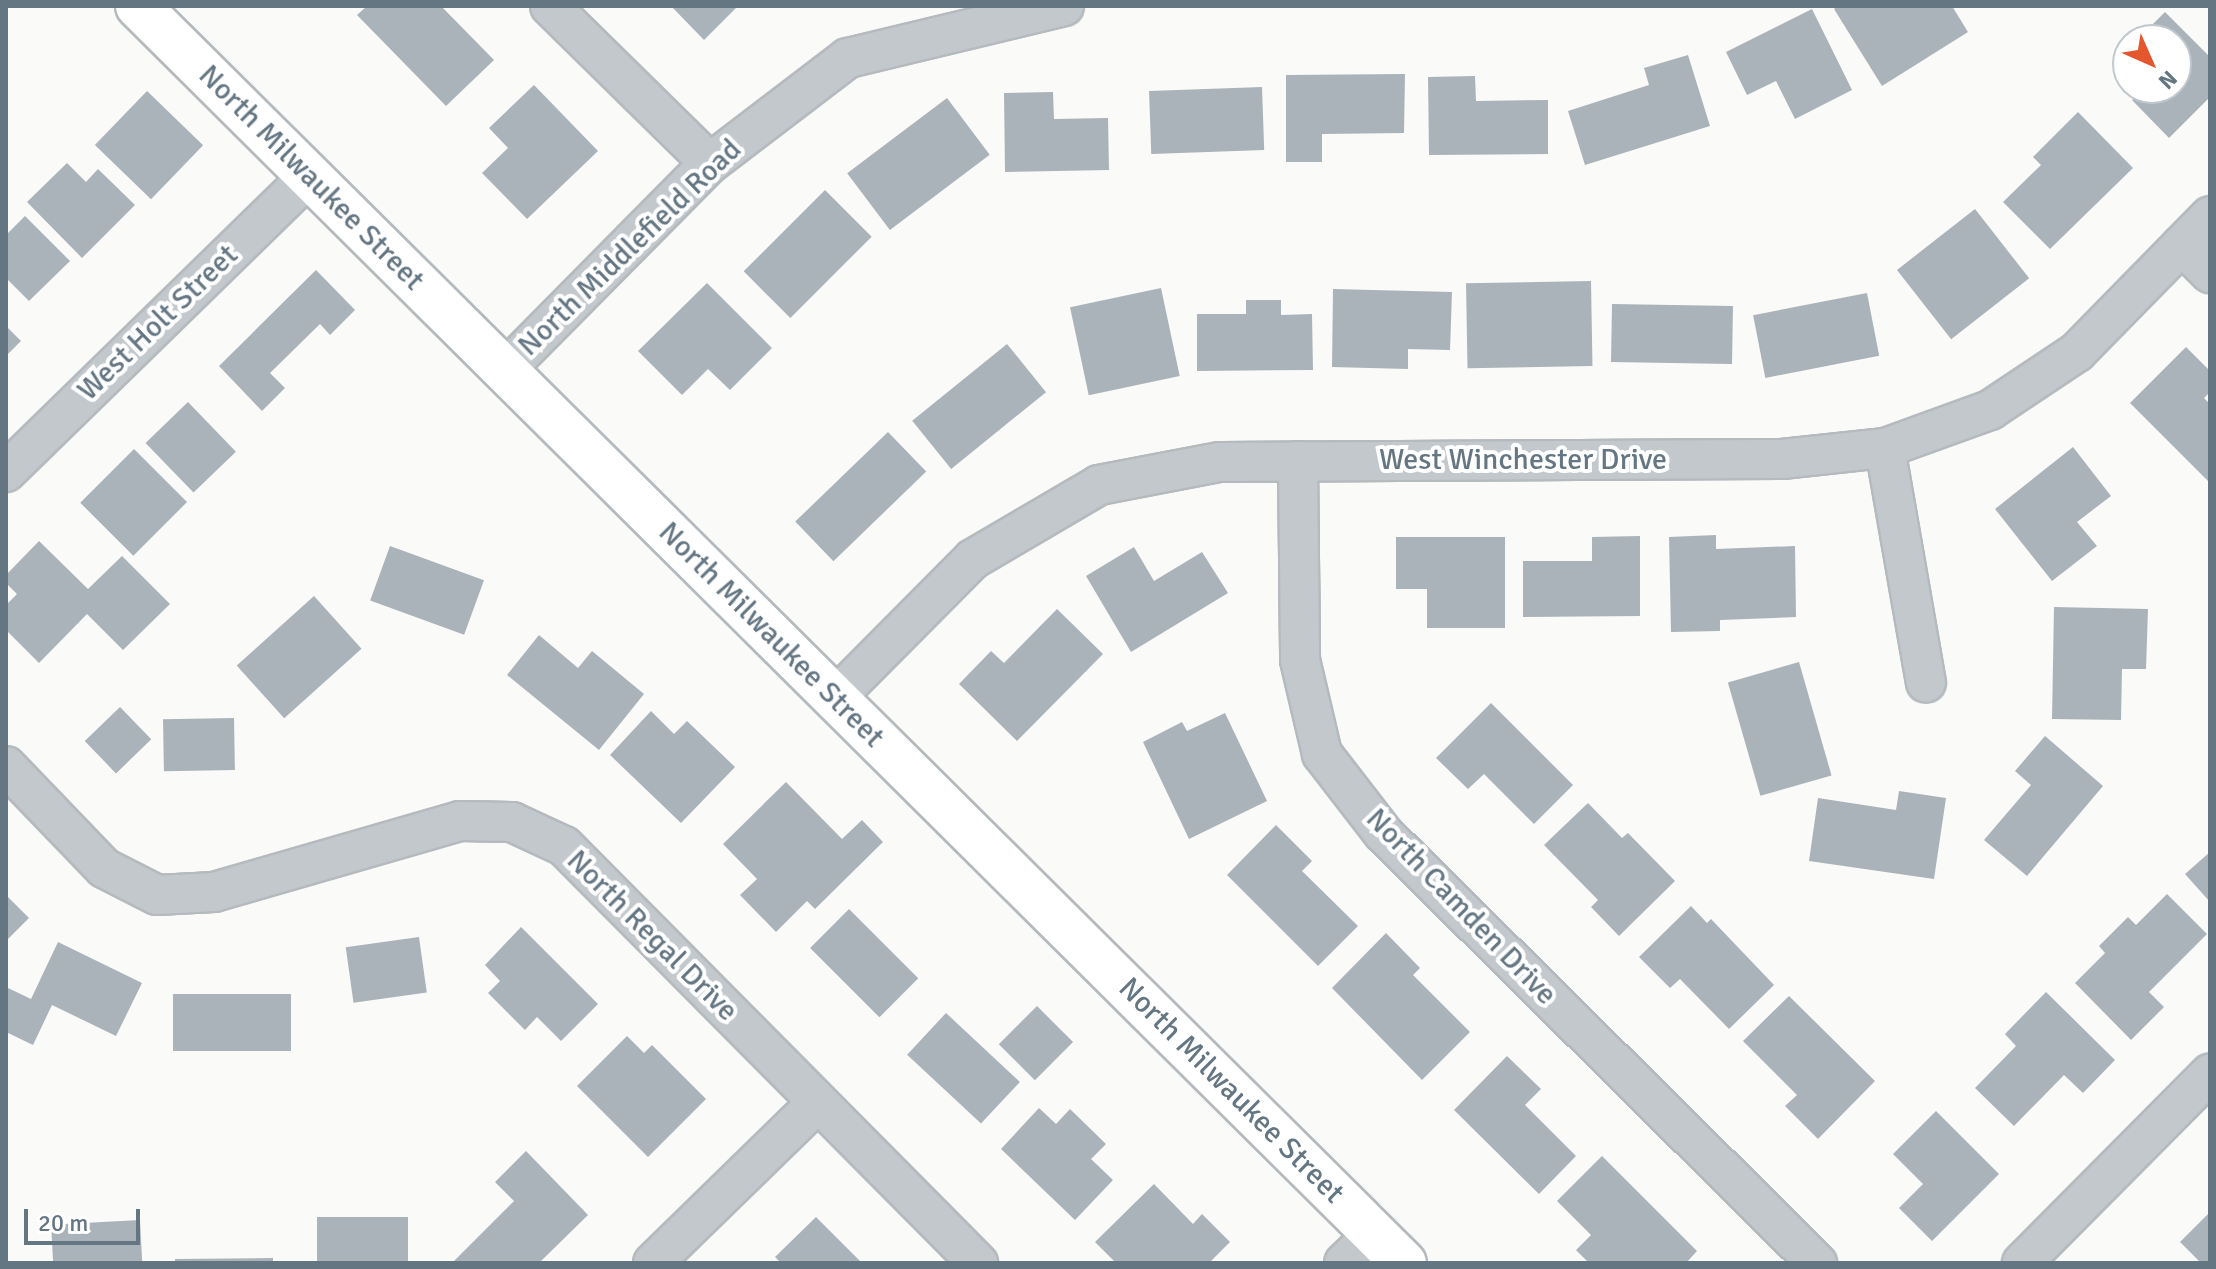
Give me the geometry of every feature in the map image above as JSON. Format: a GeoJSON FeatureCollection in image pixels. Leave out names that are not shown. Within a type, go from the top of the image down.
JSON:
{"type":"FeatureCollection","features":[{"type":"Feature","properties":{"kind":"main road","name":"North Milwaukee Street"},"geometry":{"type":"LineString","coordinates":[[138,6],[834,699],[1374,1253]]}},
{"type":"Feature","properties":{"kind":"street"},"geometry":{"type":"LineString","coordinates":[[550,6],[710,163]]}},
{"type":"Feature","properties":{"kind":"street","name":"North Middlefield Road"},"geometry":{"type":"LineString","coordinates":[[505,370],[710,163],[848,58],[1064,6]]}},
{"type":"Feature","properties":{"kind":"street","name":"West Holt Street"},"geometry":{"type":"LineString","coordinates":[[6,472],[310,175]]}},
{"type":"Feature","properties":{"kind":"street","name":"West Winchester Drive"},"geometry":{"type":"LineString","coordinates":[[834,699],[973,559],[1099,485],[1220,462],[1782,459],[1885,448],[1990,410],[2077,352],[2210,216]]}},
{"type":"Feature","properties":{"kind":"street"},"geometry":{"type":"LineString","coordinates":[[2182,245],[2210,273]]}},
{"type":"Feature","properties":{"kind":"street"},"geometry":{"type":"LineString","coordinates":[[1885,448],[1926,682]]}},
{"type":"Feature","properties":{"kind":"street","name":"North Camden Drive"},"geometry":{"type":"LineString","coordinates":[[1298,461],[1300,660],[1322,754],[1383,833],[1817,1263]]}},
{"type":"Feature","properties":{"kind":"street","name":"North Regal Drive"},"geometry":{"type":"LineString","coordinates":[[6,766],[104,868],[157,895],[214,892],[460,821],[512,822],[564,846],[978,1263]]}},
{"type":"Feature","properties":{"kind":"street"},"geometry":{"type":"LineString","coordinates":[[2022,1263],[2210,1074]]}},
{"type":"Feature","properties":{"kind":"street"},"geometry":{"type":"LineString","coordinates":[[653,1263],[817,1103]]}},
{"type":"Feature","properties":{"kind":"building"},"geometry":{"type":"Polygon","coordinates":[[[367,6],[441,6],[494,60],[446,106],[357,15],[367,6]]]}},
{"type":"Feature","properties":{"kind":"building"},"geometry":{"type":"Polygon","coordinates":[[[671,6],[738,6],[704,40],[671,6]]]}},
{"type":"Feature","properties":{"kind":"building"},"geometry":{"type":"Polygon","coordinates":[[[1838,6],[1952,6],[1968,32],[1882,86],[1834,9],[1838,6]]]}},
{"type":"Feature","properties":{"kind":"building"},"geometry":{"type":"Polygon","coordinates":[[[1812,9],[1852,90],[1795,119],[1776,81],[1747,95],[1726,52],[1812,9]]]}},
{"type":"Feature","properties":{"kind":"building"},"geometry":{"type":"Polygon","coordinates":[[[2165,12],[2177,24],[2153,24],[2165,12]]]}},
{"type":"Feature","properties":{"kind":"building"},"geometry":{"type":"Polygon","coordinates":[[[2192,39],[2210,57],[2210,97],[2169,138],[2136,104],[2192,104],[2192,39]]]}},
{"type":"Feature","properties":{"kind":"building"},"geometry":{"type":"Polygon","coordinates":[[[1688,55],[1710,126],[1585,165],[1568,111],[1649,85],[1644,68],[1688,55]]]}},
{"type":"Feature","properties":{"kind":"building"},"geometry":{"type":"Polygon","coordinates":[[[1405,74],[1404,133],[1322,134],[1322,162],[1286,162],[1286,75],[1405,74]]]}},
{"type":"Feature","properties":{"kind":"building"},"geometry":{"type":"Polygon","coordinates":[[[1475,76],[1476,101],[1548,100],[1548,154],[1429,155],[1428,77],[1475,76]]]}},
{"type":"Feature","properties":{"kind":"building"},"geometry":{"type":"Polygon","coordinates":[[[534,85],[598,151],[527,219],[482,173],[508,148],[489,128],[534,85]]]}},
{"type":"Feature","properties":{"kind":"building"},"geometry":{"type":"Polygon","coordinates":[[[1262,87],[1264,150],[1151,154],[1149,91],[1262,87]]]}},
{"type":"Feature","properties":{"kind":"building"},"geometry":{"type":"Polygon","coordinates":[[[147,91],[203,145],[151,199],[95,145],[147,91]]]}},
{"type":"Feature","properties":{"kind":"building"},"geometry":{"type":"Polygon","coordinates":[[[1053,92],[1054,119],[1108,118],[1109,170],[1005,172],[1004,93],[1053,92]]]}},
{"type":"Feature","properties":{"kind":"building"},"geometry":{"type":"Polygon","coordinates":[[[947,98],[990,155],[890,230],[847,173],[947,98]]]}},
{"type":"Feature","properties":{"kind":"building"},"geometry":{"type":"Polygon","coordinates":[[[2078,112],[2133,168],[2050,249],[2003,202],[2041,165],[2033,157],[2078,112]]]}},
{"type":"Feature","properties":{"kind":"building"},"geometry":{"type":"Polygon","coordinates":[[[67,163],[86,182],[98,169],[135,205],[82,258],[27,202],[67,163]]]}},
{"type":"Feature","properties":{"kind":"building"},"geometry":{"type":"Polygon","coordinates":[[[825,190],[872,237],[790,318],[744,271],[825,190]]]}},
{"type":"Feature","properties":{"kind":"building"},"geometry":{"type":"Polygon","coordinates":[[[1975,209],[2029,278],[1951,339],[1897,270],[1975,209]]]}},
{"type":"Feature","properties":{"kind":"building"},"geometry":{"type":"Polygon","coordinates":[[[25,216],[70,261],[29,301],[6,278],[6,235],[25,216]]]}},
{"type":"Feature","properties":{"kind":"building"},"geometry":{"type":"Polygon","coordinates":[[[316,270],[355,310],[330,335],[320,324],[270,373],[285,388],[262,411],[219,366],[316,270]]]}},
{"type":"Feature","properties":{"kind":"building"},"geometry":{"type":"Polygon","coordinates":[[[1591,281],[1592,366],[1468,368],[1466,283],[1591,281]]]}},
{"type":"Feature","properties":{"kind":"building"},"geometry":{"type":"Polygon","coordinates":[[[707,283],[772,348],[730,390],[708,369],[682,395],[638,351],[707,283]]]}},
{"type":"Feature","properties":{"kind":"building"},"geometry":{"type":"Polygon","coordinates":[[[1161,288],[1180,376],[1089,395],[1070,307],[1161,288]]]}},
{"type":"Feature","properties":{"kind":"building"},"geometry":{"type":"Polygon","coordinates":[[[1333,289],[1452,292],[1450,350],[1408,349],[1408,369],[1332,367],[1333,289]]]}},
{"type":"Feature","properties":{"kind":"building"},"geometry":{"type":"Polygon","coordinates":[[[1867,293],[1879,356],[1765,378],[1753,315],[1867,293]]]}},
{"type":"Feature","properties":{"kind":"building"},"geometry":{"type":"Polygon","coordinates":[[[1246,300],[1281,300],[1281,315],[1312,314],[1313,370],[1197,371],[1197,314],[1246,314],[1246,300]]]}},
{"type":"Feature","properties":{"kind":"building"},"geometry":{"type":"Polygon","coordinates":[[[1612,304],[1733,306],[1732,364],[1611,362],[1612,304]]]}},
{"type":"Feature","properties":{"kind":"building"},"geometry":{"type":"Polygon","coordinates":[[[6,326],[21,341],[6,356],[6,326]]]}},
{"type":"Feature","properties":{"kind":"building"},"geometry":{"type":"Polygon","coordinates":[[[1007,344],[1046,392],[951,469],[912,421],[1007,344]]]}},
{"type":"Feature","properties":{"kind":"building"},"geometry":{"type":"Polygon","coordinates":[[[2186,347],[2210,371],[2210,392],[2204,398],[2210,404],[2210,483],[2130,403],[2186,347]]]}},
{"type":"Feature","properties":{"kind":"building"},"geometry":{"type":"Polygon","coordinates":[[[188,402],[236,452],[193,493],[146,443],[188,402]]]}},
{"type":"Feature","properties":{"kind":"building"},"geometry":{"type":"Polygon","coordinates":[[[888,432],[926,472],[833,561],[795,522],[888,432]]]}},
{"type":"Feature","properties":{"kind":"building"},"geometry":{"type":"Polygon","coordinates":[[[2073,447],[2111,496],[2077,522],[2097,546],[2052,581],[1995,509],[2073,447]]]}},
{"type":"Feature","properties":{"kind":"building"},"geometry":{"type":"Polygon","coordinates":[[[134,449],[187,502],[133,556],[80,503],[134,449]]]}},
{"type":"Feature","properties":{"kind":"building"},"geometry":{"type":"Polygon","coordinates":[[[1716,535],[1716,549],[1795,546],[1796,617],[1720,620],[1720,631],[1671,632],[1669,537],[1716,535]]]}},
{"type":"Feature","properties":{"kind":"building"},"geometry":{"type":"Polygon","coordinates":[[[1640,536],[1640,616],[1523,617],[1523,561],[1592,561],[1592,537],[1640,536]]]}},
{"type":"Feature","properties":{"kind":"building"},"geometry":{"type":"Polygon","coordinates":[[[1396,537],[1505,537],[1505,628],[1427,628],[1427,589],[1396,589],[1396,537]]]}},
{"type":"Feature","properties":{"kind":"building"},"geometry":{"type":"Polygon","coordinates":[[[39,541],[88,589],[122,556],[170,604],[123,650],[87,614],[39,663],[6,630],[6,605],[17,594],[6,583],[6,575],[39,541]]]}},
{"type":"Feature","properties":{"kind":"building"},"geometry":{"type":"Polygon","coordinates":[[[390,546],[484,580],[464,635],[370,601],[390,546]]]}},
{"type":"Feature","properties":{"kind":"building"},"geometry":{"type":"Polygon","coordinates":[[[1134,547],[1154,581],[1202,552],[1228,593],[1131,652],[1086,576],[1134,547]]]}},
{"type":"Feature","properties":{"kind":"building"},"geometry":{"type":"Polygon","coordinates":[[[314,596],[362,649],[284,718],[237,666],[314,596]]]}},
{"type":"Feature","properties":{"kind":"building"},"geometry":{"type":"Polygon","coordinates":[[[2054,607],[2148,609],[2146,669],[2122,669],[2121,720],[2052,719],[2054,607]]]}},
{"type":"Feature","properties":{"kind":"building"},"geometry":{"type":"Polygon","coordinates":[[[1057,609],[1103,654],[1017,741],[959,684],[991,651],[1004,663],[1057,609]]]}},
{"type":"Feature","properties":{"kind":"building"},"geometry":{"type":"Polygon","coordinates":[[[539,635],[578,668],[592,651],[644,694],[599,750],[507,675],[539,635]]]}},
{"type":"Feature","properties":{"kind":"building"},"geometry":{"type":"Polygon","coordinates":[[[1799,662],[1832,775],[1760,796],[1728,682],[1799,662]]]}},
{"type":"Feature","properties":{"kind":"building"},"geometry":{"type":"Polygon","coordinates":[[[1491,703],[1573,785],[1534,824],[1484,774],[1468,789],[1436,758],[1491,703]]]}},
{"type":"Feature","properties":{"kind":"building"},"geometry":{"type":"Polygon","coordinates":[[[120,707],[151,739],[116,773],[85,741],[120,707]]]}},
{"type":"Feature","properties":{"kind":"building"},"geometry":{"type":"Polygon","coordinates":[[[651,711],[674,734],[687,721],[735,767],[681,823],[610,755],[651,711]]]}},
{"type":"Feature","properties":{"kind":"building"},"geometry":{"type":"Polygon","coordinates":[[[1225,713],[1267,801],[1189,839],[1143,742],[1182,722],[1187,731],[1225,713]]]}},
{"type":"Feature","properties":{"kind":"building"},"geometry":{"type":"Polygon","coordinates":[[[234,718],[235,770],[164,771],[163,719],[234,718]]]}},
{"type":"Feature","properties":{"kind":"building"},"geometry":{"type":"Polygon","coordinates":[[[2045,736],[2103,786],[2027,876],[1984,840],[2031,785],[2015,771],[2045,736]]]}},
{"type":"Feature","properties":{"kind":"building"},"geometry":{"type":"Polygon","coordinates":[[[786,782],[842,839],[862,820],[883,842],[815,909],[807,901],[776,932],[740,895],[757,879],[723,844],[786,782]]]}},
{"type":"Feature","properties":{"kind":"building"},"geometry":{"type":"Polygon","coordinates":[[[1899,791],[1946,798],[1934,879],[1809,861],[1818,798],[1896,810],[1899,791]]]}},
{"type":"Feature","properties":{"kind":"building"},"geometry":{"type":"Polygon","coordinates":[[[1588,803],[1622,838],[1628,833],[1675,881],[1619,936],[1591,907],[1598,900],[1544,845],[1588,803]]]}},
{"type":"Feature","properties":{"kind":"building"},"geometry":{"type":"Polygon","coordinates":[[[1276,825],[1312,861],[1302,871],[1358,926],[1318,966],[1227,875],[1276,825]]]}},
{"type":"Feature","properties":{"kind":"building"},"geometry":{"type":"Polygon","coordinates":[[[2210,852],[2210,902],[2185,874],[2210,852]]]}},
{"type":"Feature","properties":{"kind":"building"},"geometry":{"type":"Polygon","coordinates":[[[2167,894],[2207,934],[2149,992],[2164,1007],[2131,1040],[2075,983],[2105,953],[2099,946],[2128,917],[2136,925],[2167,894]]]}},
{"type":"Feature","properties":{"kind":"building"},"geometry":{"type":"Polygon","coordinates":[[[6,895],[29,918],[6,941],[6,895]]]}},
{"type":"Feature","properties":{"kind":"building"},"geometry":{"type":"Polygon","coordinates":[[[1691,906],[1707,923],[1711,919],[1774,985],[1729,1029],[1680,979],[1670,988],[1639,957],[1691,906]]]}},
{"type":"Feature","properties":{"kind":"building"},"geometry":{"type":"Polygon","coordinates":[[[849,909],[918,978],[879,1017],[810,948],[849,909]]]}},
{"type":"Feature","properties":{"kind":"building"},"geometry":{"type":"Polygon","coordinates":[[[521,927],[598,1004],[561,1041],[537,1017],[525,1030],[488,993],[500,981],[485,965],[521,927]]]}},
{"type":"Feature","properties":{"kind":"building"},"geometry":{"type":"Polygon","coordinates":[[[1386,933],[1420,968],[1413,975],[1470,1032],[1422,1080],[1332,988],[1386,933]]]}},
{"type":"Feature","properties":{"kind":"building"},"geometry":{"type":"Polygon","coordinates":[[[419,937],[427,992],[354,1003],[346,947],[419,937]]]}},
{"type":"Feature","properties":{"kind":"building"},"geometry":{"type":"Polygon","coordinates":[[[58,942],[142,983],[116,1036],[52,1005],[33,1045],[6,1032],[6,987],[31,999],[58,942]]]}},
{"type":"Feature","properties":{"kind":"building"},"geometry":{"type":"Polygon","coordinates":[[[2046,992],[2115,1060],[2083,1093],[2064,1075],[2014,1126],[1975,1088],[2016,1046],[2005,1034],[2046,992]]]}},
{"type":"Feature","properties":{"kind":"building"},"geometry":{"type":"Polygon","coordinates":[[[173,994],[291,994],[291,1051],[173,1051],[173,994]]]}},
{"type":"Feature","properties":{"kind":"building"},"geometry":{"type":"Polygon","coordinates":[[[1789,996],[1875,1081],[1818,1139],[1785,1106],[1797,1095],[1743,1041],[1789,996]]]}},
{"type":"Feature","properties":{"kind":"building"},"geometry":{"type":"Polygon","coordinates":[[[1037,1006],[1073,1042],[1035,1080],[999,1044],[1037,1006]]]}},
{"type":"Feature","properties":{"kind":"building"},"geometry":{"type":"Polygon","coordinates":[[[946,1013],[1020,1082],[981,1124],[907,1055],[946,1013]]]}},
{"type":"Feature","properties":{"kind":"building"},"geometry":{"type":"Polygon","coordinates":[[[627,1036],[644,1053],[652,1045],[706,1099],[648,1157],[577,1086],[627,1036]]]}},
{"type":"Feature","properties":{"kind":"building"},"geometry":{"type":"Polygon","coordinates":[[[1507,1056],[1541,1089],[1525,1105],[1576,1156],[1539,1194],[1454,1110],[1507,1056]]]}},
{"type":"Feature","properties":{"kind":"building"},"geometry":{"type":"Polygon","coordinates":[[[1039,1108],[1056,1124],[1070,1109],[1106,1144],[1091,1159],[1113,1180],[1075,1220],[1001,1149],[1039,1108]]]}},
{"type":"Feature","properties":{"kind":"building"},"geometry":{"type":"Polygon","coordinates":[[[1936,1111],[1999,1174],[1932,1241],[1899,1208],[1923,1184],[1893,1154],[1936,1111]]]}},
{"type":"Feature","properties":{"kind":"building"},"geometry":{"type":"Polygon","coordinates":[[[526,1151],[588,1215],[539,1263],[452,1263],[514,1201],[495,1182],[526,1151]]]}},
{"type":"Feature","properties":{"kind":"building"},"geometry":{"type":"Polygon","coordinates":[[[1602,1156],[1697,1251],[1686,1263],[1589,1263],[1576,1250],[1591,1235],[1557,1201],[1602,1156]]]}},
{"type":"Feature","properties":{"kind":"building"},"geometry":{"type":"Polygon","coordinates":[[[1154,1184],[1193,1224],[1202,1214],[1230,1242],[1209,1263],[1116,1263],[1095,1242],[1154,1184]]]}},
{"type":"Feature","properties":{"kind":"building"},"geometry":{"type":"Polygon","coordinates":[[[2210,1212],[2210,1263],[2201,1263],[2180,1242],[2210,1212]]]}},
{"type":"Feature","properties":{"kind":"building"},"geometry":{"type":"Polygon","coordinates":[[[317,1217],[408,1217],[408,1263],[317,1263],[317,1217]]]}},
{"type":"Feature","properties":{"kind":"building"},"geometry":{"type":"Polygon","coordinates":[[[816,1217],[862,1263],[781,1263],[775,1257],[816,1217]]]}},
{"type":"Feature","properties":{"kind":"building"},"geometry":{"type":"Polygon","coordinates":[[[140,1220],[142,1263],[53,1263],[51,1225],[140,1220]]]}},
{"type":"Feature","properties":{"kind":"building"},"geometry":{"type":"Polygon","coordinates":[[[273,1258],[273,1263],[175,1263],[175,1259],[273,1258]]]}}]}
